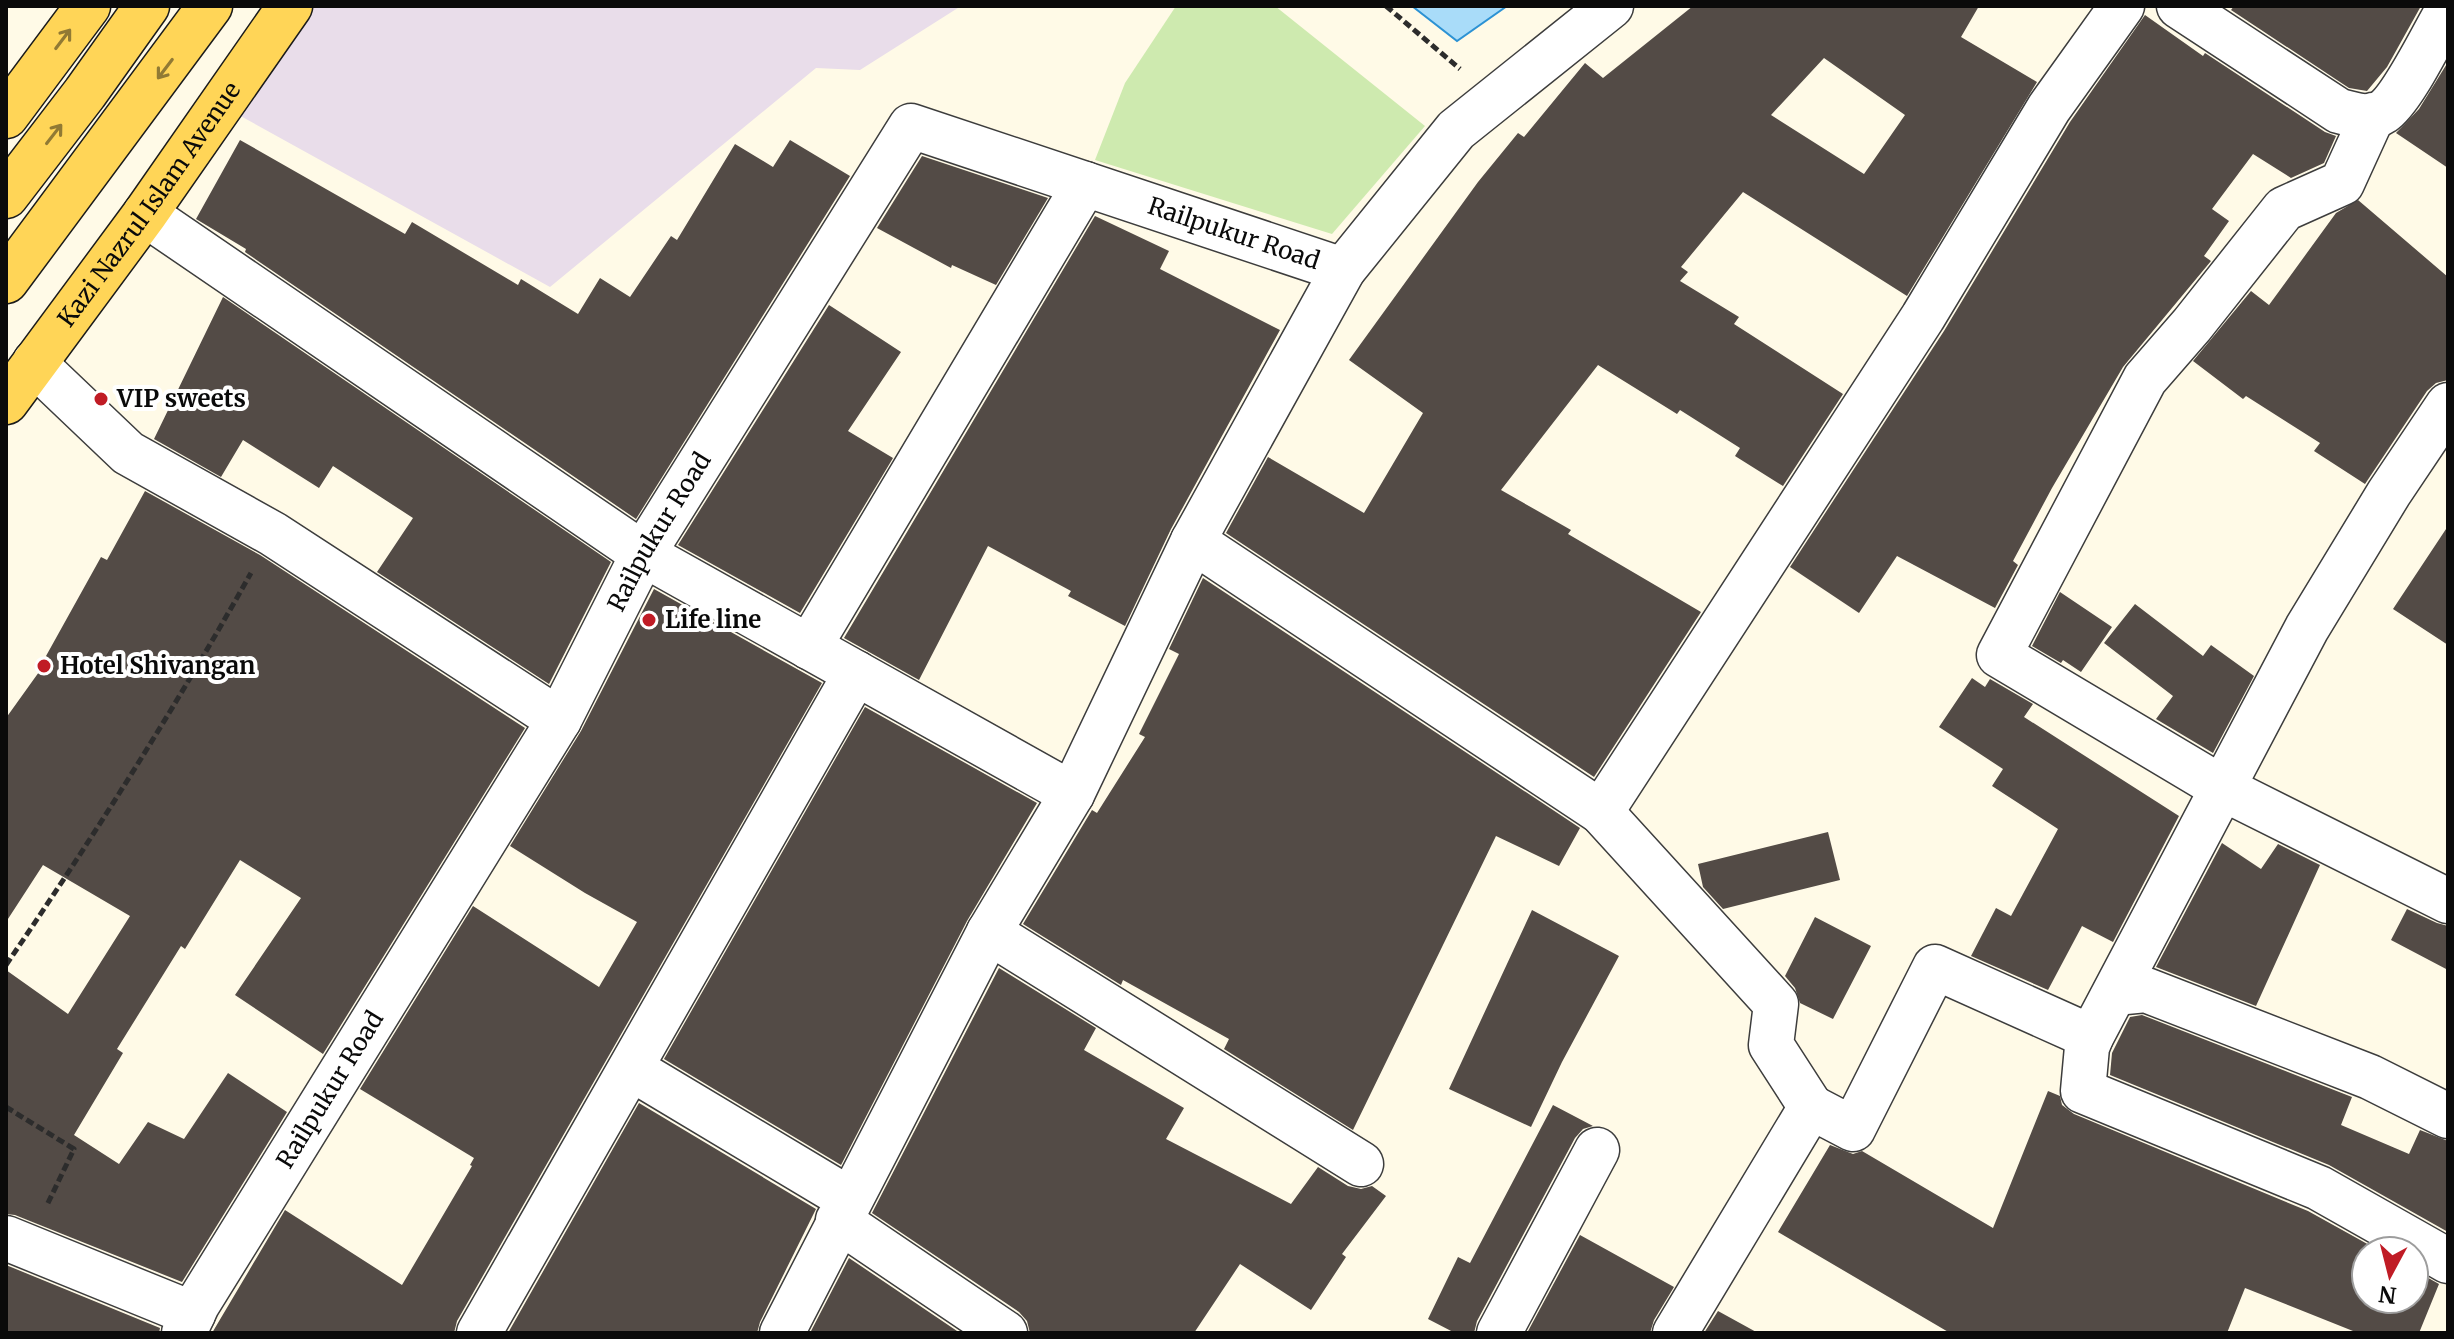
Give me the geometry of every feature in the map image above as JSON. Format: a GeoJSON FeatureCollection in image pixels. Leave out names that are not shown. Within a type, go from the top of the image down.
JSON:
{"type":"FeatureCollection","features":[{"type":"Feature","properties":{"kind":"main road"},"geometry":{"type":"LineString","coordinates":[[6,116],[88,6]]}},
{"type":"Feature","properties":{"kind":"main road"},"geometry":{"type":"LineString","coordinates":[[6,196],[147,6]]}},
{"type":"Feature","properties":{"kind":"main road"},"geometry":{"type":"LineString","coordinates":[[6,281],[210,6]]}},
{"type":"Feature","properties":{"kind":"main road","name":"Kazi Nazrul Islam Avenue"},"geometry":{"type":"LineString","coordinates":[[6,402],[145,214],[290,6]]}},
{"type":"Feature","properties":{"kind":"street","name":"Railpukur Road"},"geometry":{"type":"LineString","coordinates":[[782,1333],[989,932],[1072,794],[1193,541],[1343,270],[1456,130],[1611,6]]}},
{"type":"Feature","properties":{"kind":"street"},"geometry":{"type":"LineString","coordinates":[[1601,812],[1923,317],[2049,108],[2122,6]]}},
{"type":"Feature","properties":{"kind":"street"},"geometry":{"type":"LineString","coordinates":[[2179,6],[2339,111],[2362,117],[2382,113],[2397,96],[2448,10]]}},
{"type":"Feature","properties":{"kind":"street"},"geometry":{"type":"LineString","coordinates":[[2373,115],[2342,183],[2284,209],[2145,379],[1999,655],[2224,789],[2448,901]]}},
{"type":"Feature","properties":{"kind":"street","name":"Railpukur Road"},"geometry":{"type":"LineString","coordinates":[[189,1324],[559,720],[643,554],[911,126],[1343,270]]}},
{"type":"Feature","properties":{"kind":"street"},"geometry":{"type":"LineString","coordinates":[[809,647],[1085,184]]}},
{"type":"Feature","properties":{"kind":"street"},"geometry":{"type":"LineString","coordinates":[[145,214],[643,554],[1072,794]]}},
{"type":"Feature","properties":{"kind":"street"},"geometry":{"type":"LineString","coordinates":[[35,362],[128,453],[273,534],[559,720]]}},
{"type":"Feature","properties":{"kind":"street"},"geometry":{"type":"LineString","coordinates":[[2448,405],[2389,493],[2307,628],[2091,1037],[2087,1047],[2083,1091],[2319,1188],[2448,1261]]}},
{"type":"Feature","properties":{"kind":"street"},"geometry":{"type":"LineString","coordinates":[[1193,541],[1601,812],[1776,1004],[1771,1045],[1811,1107],[1853,1129],[1935,967],[2091,1037]]}},
{"type":"Feature","properties":{"kind":"street"},"geometry":{"type":"LineString","coordinates":[[479,1333],[856,673]]}},
{"type":"Feature","properties":{"kind":"street"},"geometry":{"type":"LineString","coordinates":[[989,932],[1361,1164]]}},
{"type":"Feature","properties":{"kind":"street"},"geometry":{"type":"LineString","coordinates":[[2115,993],[2146,990],[2370,1077],[2448,1116]]}},
{"type":"Feature","properties":{"kind":"street"},"geometry":{"type":"LineString","coordinates":[[632,1069],[844,1210],[1005,1333]]}},
{"type":"Feature","properties":{"kind":"street"},"geometry":{"type":"LineString","coordinates":[[1675,1333],[1811,1107]]}},
{"type":"Feature","properties":{"kind":"street"},"geometry":{"type":"LineString","coordinates":[[1499,1333],[1597,1150]]}},
{"type":"Feature","properties":{"kind":"street"},"geometry":{"type":"LineString","coordinates":[[16,1242],[189,1324]]}},
{"type":"Feature","properties":{"kind":"path"},"geometry":{"type":"LineString","coordinates":[[1386,6],[1466,74],[1469,119]]}},
{"type":"Feature","properties":{"kind":"path"},"geometry":{"type":"LineString","coordinates":[[6,965],[102,822],[205,654],[273,534]]}},
{"type":"Feature","properties":{"kind":"path"},"geometry":{"type":"LineString","coordinates":[[6,1107],[74,1149],[16,1242]]}},
{"type":"Feature","properties":{"kind":"shaded area"},"geometry":{"type":"Polygon","coordinates":[[[311,6],[961,6],[860,70],[816,68],[550,287],[237,114],[311,6]]]}},
{"type":"Feature","properties":{"kind":"green space"},"geometry":{"type":"Polygon","coordinates":[[[1176,6],[1275,6],[1425,126],[1332,234],[1095,160],[1125,83],[1176,6]]]}},
{"type":"Feature","properties":{"kind":"water"},"geometry":{"type":"Polygon","coordinates":[[[1412,6],[1507,6],[1457,41],[1412,6]]]}},
{"type":"Feature","properties":{"kind":"building"},"geometry":{"type":"Polygon","coordinates":[[[1693,6],[1979,6],[1961,37],[2037,82],[1907,296],[1743,192],[1681,267],[1688,272],[1680,281],[1739,317],[1734,324],[1843,394],[1783,486],[1735,456],[1740,448],[1680,410],[1677,414],[1598,365],[1501,490],[1571,530],[1568,534],[1701,612],[1594,777],[1226,533],[1268,457],[1364,513],[1423,413],[1349,360],[1478,182],[1518,133],[1524,137],[1585,63],[1603,78],[1693,6]],[[1824,58],[1771,115],[1864,174],[1905,115],[1824,58]]]}},
{"type":"Feature","properties":{"kind":"building"},"geometry":{"type":"Polygon","coordinates":[[[2234,6],[2421,6],[2387,67],[2367,91],[2349,88],[2231,10],[2234,6]]]}},
{"type":"Feature","properties":{"kind":"building"},"geometry":{"type":"Polygon","coordinates":[[[2145,15],[2203,56],[2205,53],[2325,132],[2336,136],[2324,163],[2291,178],[2253,154],[2212,209],[2229,221],[2204,256],[2211,261],[2123,367],[2013,561],[2018,565],[1995,608],[1897,556],[1859,613],[1790,567],[1944,331],[2070,122],[2145,15]]]}},
{"type":"Feature","properties":{"kind":"building"},"geometry":{"type":"Polygon","coordinates":[[[2448,62],[2448,168],[2396,133],[2419,109],[2448,62]]]}},
{"type":"Feature","properties":{"kind":"building"},"geometry":{"type":"Polygon","coordinates":[[[240,140],[405,234],[412,222],[518,285],[521,279],[578,314],[600,278],[630,297],[671,236],[677,240],[735,144],[773,167],[790,140],[850,176],[636,519],[245,252],[246,249],[196,219],[240,140]]]}},
{"type":"Feature","properties":{"kind":"building"},"geometry":{"type":"Polygon","coordinates":[[[922,156],[1048,198],[996,285],[952,265],[951,268],[877,228],[922,156]]]}},
{"type":"Feature","properties":{"kind":"building"},"geometry":{"type":"Polygon","coordinates":[[[2358,200],[2448,277],[2448,380],[2436,383],[2427,391],[2365,484],[2314,451],[2320,443],[2246,396],[2243,399],[2193,361],[2251,291],[2269,305],[2336,213],[2358,200]]]}},
{"type":"Feature","properties":{"kind":"building"},"geometry":{"type":"Polygon","coordinates":[[[1095,216],[1169,251],[1160,269],[1280,330],[1171,529],[1125,626],[1068,596],[1071,591],[988,546],[919,680],[844,638],[1095,216]]]}},
{"type":"Feature","properties":{"kind":"building"},"geometry":{"type":"Polygon","coordinates":[[[223,297],[611,562],[549,684],[377,572],[413,518],[333,466],[319,488],[243,440],[221,477],[154,439],[223,297]]]}},
{"type":"Feature","properties":{"kind":"building"},"geometry":{"type":"Polygon","coordinates":[[[829,305],[901,352],[848,431],[893,458],[800,613],[678,545],[829,305]]]}},
{"type":"Feature","properties":{"kind":"building"},"geometry":{"type":"Polygon","coordinates":[[[145,491],[260,555],[525,728],[323,1054],[235,995],[301,898],[240,860],[185,949],[181,946],[117,1049],[123,1053],[74,1135],[119,1164],[148,1122],[184,1139],[228,1073],[287,1112],[182,1282],[6,1214],[6,970],[68,1014],[130,916],[43,865],[6,922],[6,718],[49,658],[46,656],[101,557],[107,560],[145,491]]]}},
{"type":"Feature","properties":{"kind":"building"},"geometry":{"type":"Polygon","coordinates":[[[2448,526],[2448,645],[2393,609],[2448,526]]]}},
{"type":"Feature","properties":{"kind":"building"},"geometry":{"type":"Polygon","coordinates":[[[1203,578],[1580,828],[1559,866],[1496,836],[1353,1130],[1224,1049],[1229,1039],[1123,980],[1121,985],[1023,924],[1092,810],[1097,813],[1145,737],[1139,734],[1179,654],[1169,649],[1203,578]]]}},
{"type":"Feature","properties":{"kind":"building"},"geometry":{"type":"Polygon","coordinates":[[[654,589],[822,683],[457,1321],[454,1333],[212,1333],[285,1210],[402,1285],[474,1158],[360,1089],[473,906],[599,987],[637,922],[510,846],[581,731],[654,589]]]}},
{"type":"Feature","properties":{"kind":"building"},"geometry":{"type":"Polygon","coordinates":[[[2060,592],[2112,627],[2081,672],[2032,646],[2060,592]]]}},
{"type":"Feature","properties":{"kind":"building"},"geometry":{"type":"Polygon","coordinates":[[[2135,604],[2203,656],[2211,645],[2254,676],[2213,753],[2156,719],[2173,696],[2104,643],[2135,604]]]}},
{"type":"Feature","properties":{"kind":"building"},"geometry":{"type":"Polygon","coordinates":[[[1972,678],[1985,687],[1990,679],[2033,704],[2024,717],[2179,816],[2113,942],[2082,926],[2048,990],[1971,956],[1996,908],[2011,916],[2058,829],[1992,786],[2003,769],[1939,727],[1972,678]]]}},
{"type":"Feature","properties":{"kind":"building"},"geometry":{"type":"Polygon","coordinates":[[[865,707],[1037,803],[967,921],[841,1165],[664,1059],[865,707]]]}},
{"type":"Feature","properties":{"kind":"building"},"geometry":{"type":"Polygon","coordinates":[[[1828,832],[1840,880],[1723,909],[1703,887],[1698,864],[1828,832]]]}},
{"type":"Feature","properties":{"kind":"building"},"geometry":{"type":"Polygon","coordinates":[[[2222,843],[2261,869],[2278,844],[2320,865],[2256,1006],[2156,967],[2222,843]]]}},
{"type":"Feature","properties":{"kind":"building"},"geometry":{"type":"Polygon","coordinates":[[[2407,909],[2448,926],[2448,970],[2391,940],[2407,909]]]}},
{"type":"Feature","properties":{"kind":"building"},"geometry":{"type":"Polygon","coordinates":[[[1532,910],[1619,956],[1531,1127],[1449,1089],[1532,910]]]}},
{"type":"Feature","properties":{"kind":"building"},"geometry":{"type":"Polygon","coordinates":[[[1815,917],[1871,946],[1833,1019],[1800,1003],[1795,988],[1785,976],[1815,917]]]}},
{"type":"Feature","properties":{"kind":"building"},"geometry":{"type":"Polygon","coordinates":[[[999,968],[1096,1028],[1084,1050],[1184,1108],[1166,1139],[1291,1204],[1318,1167],[1348,1186],[1361,1189],[1372,1186],[1386,1196],[1342,1254],[1346,1257],[1311,1310],[1240,1264],[1194,1333],[1030,1333],[1027,1321],[1019,1312],[872,1213],[999,968]]]}},
{"type":"Feature","properties":{"kind":"building"},"geometry":{"type":"Polygon","coordinates":[[[2142,1015],[2352,1097],[2341,1125],[2409,1154],[2420,1130],[2448,1141],[2448,1232],[2329,1165],[2110,1075],[2112,1053],[2130,1017],[2142,1015]]]}},
{"type":"Feature","properties":{"kind":"building"},"geometry":{"type":"Polygon","coordinates":[[[2048,1091],[2060,1096],[2062,1105],[2074,1114],[2308,1211],[2351,1235],[2350,1315],[2426,1315],[2419,1333],[2358,1333],[2245,1288],[2227,1333],[1950,1333],[1778,1232],[1830,1145],[1853,1154],[1862,1151],[1993,1228],[2048,1091]]]}},
{"type":"Feature","properties":{"kind":"building"},"geometry":{"type":"Polygon","coordinates":[[[639,1103],[816,1209],[757,1333],[508,1333],[639,1103]]]}},
{"type":"Feature","properties":{"kind":"building"},"geometry":{"type":"Polygon","coordinates":[[[1553,1105],[1593,1126],[1583,1129],[1575,1138],[1477,1321],[1474,1333],[1455,1333],[1428,1319],[1458,1257],[1470,1263],[1553,1105]]]}},
{"type":"Feature","properties":{"kind":"building"},"geometry":{"type":"Polygon","coordinates":[[[1580,1235],[1674,1287],[1654,1320],[1650,1333],[1527,1333],[1580,1235]]]}},
{"type":"Feature","properties":{"kind":"building"},"geometry":{"type":"Polygon","coordinates":[[[849,1258],[960,1333],[810,1333],[849,1258]]]}},
{"type":"Feature","properties":{"kind":"building"},"geometry":{"type":"Polygon","coordinates":[[[6,1265],[160,1328],[159,1333],[6,1333],[6,1265]]]}},
{"type":"Feature","properties":{"kind":"building"},"geometry":{"type":"Polygon","coordinates":[[[2430,1279],[2439,1284],[2430,1306],[2430,1279]]]}},
{"type":"Feature","properties":{"kind":"building"},"geometry":{"type":"Polygon","coordinates":[[[1718,1311],[1758,1333],[1704,1333],[1718,1311]]]}},
{"type":"Feature","properties":{"kind":"place","name":"VIP sweets"},"geometry":{"type":"Point","coordinates":[101,399]}},
{"type":"Feature","properties":{"kind":"place","name":"Life line"},"geometry":{"type":"Point","coordinates":[649,620]}},
{"type":"Feature","properties":{"kind":"place","name":"Hotel Shivangan"},"geometry":{"type":"Point","coordinates":[44,666]}}]}
